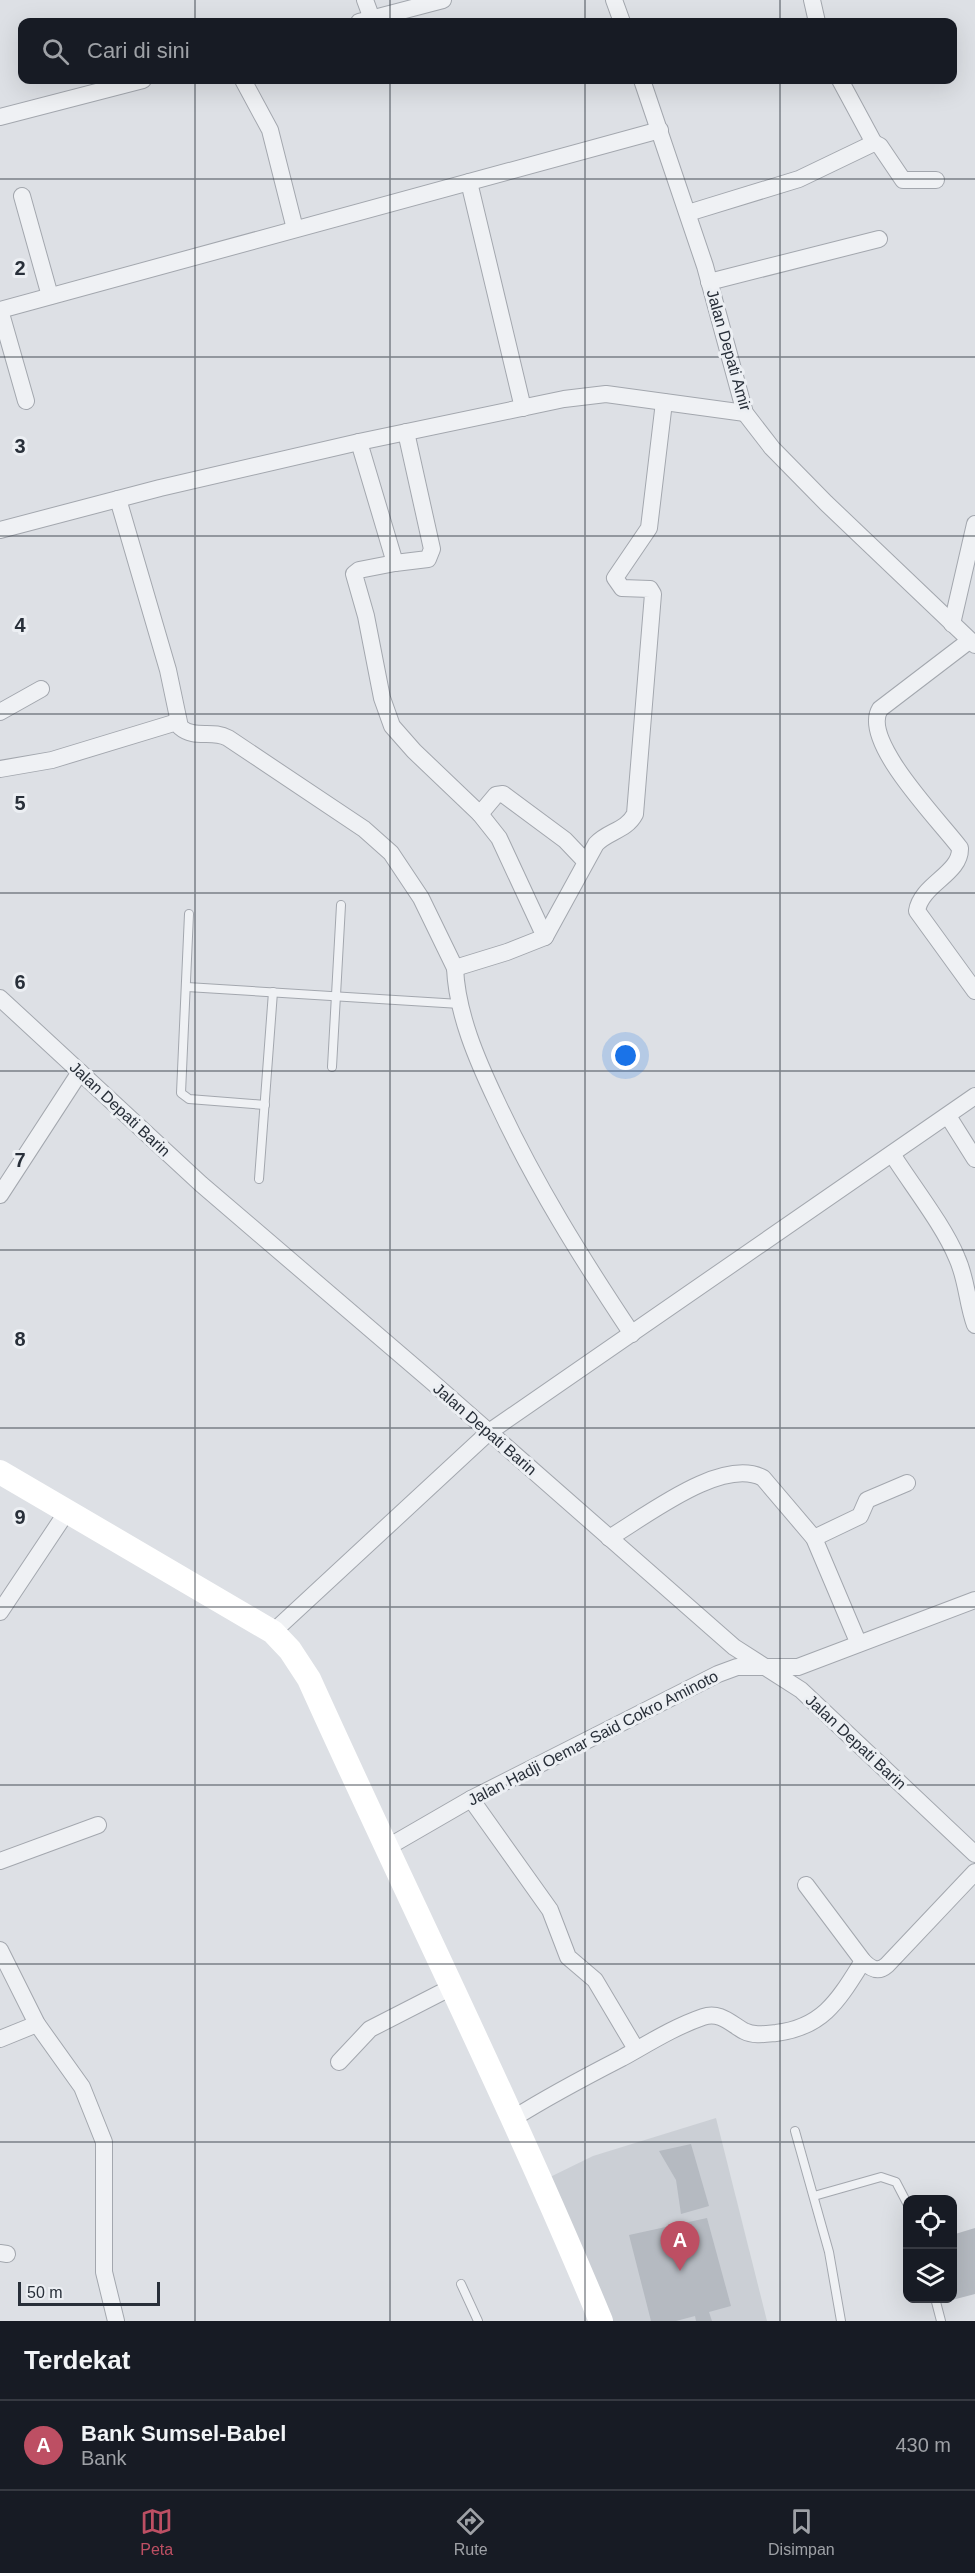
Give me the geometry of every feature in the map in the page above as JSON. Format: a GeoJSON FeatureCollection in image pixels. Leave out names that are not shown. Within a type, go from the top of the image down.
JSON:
{"type":"FeatureCollection","features":[{"type":"Feature","properties":{"kind":"main road"},"geometry":{"type":"LineString","coordinates":[[0,1472],[66,1513],[273,1632],[290,1650],[309,1679],[453,1986],[514,2118],[601,2321]]}},
{"type":"Feature","properties":{"kind":"street"},"geometry":{"type":"LineString","coordinates":[[365,0],[365,18]]}},
{"type":"Feature","properties":{"kind":"street"},"geometry":{"type":"LineString","coordinates":[[376,18],[443,0]]}},
{"type":"Feature","properties":{"kind":"street"},"geometry":{"type":"LineString","coordinates":[[614,0],[620,18]]}},
{"type":"Feature","properties":{"kind":"street"},"geometry":{"type":"LineString","coordinates":[[812,0],[816,18]]}},
{"type":"Feature","properties":{"kind":"street"},"geometry":{"type":"LineString","coordinates":[[0,117],[128,84]]}},
{"type":"Feature","properties":{"kind":"street"},"geometry":{"type":"LineString","coordinates":[[245,84],[270,130],[296,229]]}},
{"type":"Feature","properties":{"kind":"street","name":"Jalan Depati Amir"},"geometry":{"type":"LineString","coordinates":[[643,84],[688,213],[745,413],[772,448],[826,503],[972,643]]}},
{"type":"Feature","properties":{"kind":"street"},"geometry":{"type":"LineString","coordinates":[[842,84],[874,143],[880,146],[903,180],[936,180]]}},
{"type":"Feature","properties":{"kind":"street"},"geometry":{"type":"LineString","coordinates":[[26,400],[0,310],[660,130]]}},
{"type":"Feature","properties":{"kind":"street"},"geometry":{"type":"LineString","coordinates":[[688,213],[799,178],[874,143]]}},
{"type":"Feature","properties":{"kind":"street"},"geometry":{"type":"LineString","coordinates":[[469,182],[523,408]]}},
{"type":"Feature","properties":{"kind":"street"},"geometry":{"type":"LineString","coordinates":[[22,196],[50,296]]}},
{"type":"Feature","properties":{"kind":"street"},"geometry":{"type":"LineString","coordinates":[[709,282],[879,239]]}},
{"type":"Feature","properties":{"kind":"street"},"geometry":{"type":"LineString","coordinates":[[0,530],[359,441],[564,399],[606,394],[745,413]]}},
{"type":"Feature","properties":{"kind":"street"},"geometry":{"type":"LineString","coordinates":[[455,968],[496,956],[545,937],[585,861],[599,841],[617,833],[633,819],[636,807],[653,594],[650,590],[620,586],[615,578],[649,528],[664,402]]}},
{"type":"Feature","properties":{"kind":"street"},"geometry":{"type":"LineString","coordinates":[[406,432],[432,549],[428,558],[359,570],[354,574],[366,616],[387,714],[392,726],[408,745],[480,814],[499,838],[545,937]]}},
{"type":"Feature","properties":{"kind":"street"},"geometry":{"type":"LineString","coordinates":[[359,441],[395,563]]}},
{"type":"Feature","properties":{"kind":"street"},"geometry":{"type":"LineString","coordinates":[[118,500],[168,670],[177,722],[180,727],[190,734],[219,734],[239,744],[364,829],[397,861],[421,898],[455,968],[456,991],[478,1063],[519,1150],[574,1247],[632,1334]]}},
{"type":"Feature","properties":{"kind":"street"},"geometry":{"type":"LineString","coordinates":[[951,624],[975,524]]}},
{"type":"Feature","properties":{"kind":"street"},"geometry":{"type":"LineString","coordinates":[[972,643],[880,709],[876,716],[876,724],[888,756],[960,848],[957,861],[923,895],[917,910],[975,991]]}},
{"type":"Feature","properties":{"kind":"street"},"geometry":{"type":"LineString","coordinates":[[0,712],[41,689]]}},
{"type":"Feature","properties":{"kind":"street"},"geometry":{"type":"LineString","coordinates":[[0,769],[52,759],[177,722]]}},
{"type":"Feature","properties":{"kind":"street"},"geometry":{"type":"LineString","coordinates":[[480,814],[496,795],[503,794],[566,840],[585,861]]}},
{"type":"Feature","properties":{"kind":"street","name":"Jalan Depati Barin"},"geometry":{"type":"LineString","coordinates":[[0,998],[201,1184],[734,1647],[801,1690],[975,1854]]}},
{"type":"Feature","properties":{"kind":"street"},"geometry":{"type":"LineString","coordinates":[[0,1195],[80,1072]]}},
{"type":"Feature","properties":{"kind":"street"},"geometry":{"type":"LineString","coordinates":[[273,1632],[489,1432],[975,1096]]}},
{"type":"Feature","properties":{"kind":"street"},"geometry":{"type":"LineString","coordinates":[[948,1116],[975,1159]]}},
{"type":"Feature","properties":{"kind":"street"},"geometry":{"type":"LineString","coordinates":[[892,1154],[956,1255],[964,1275],[968,1306],[975,1325]]}},
{"type":"Feature","properties":{"kind":"street"},"geometry":{"type":"LineString","coordinates":[[609,1538],[710,1478],[737,1472],[749,1472],[763,1478],[814,1538],[858,1642]]}},
{"type":"Feature","properties":{"kind":"street"},"geometry":{"type":"LineString","coordinates":[[814,1538],[860,1516],[867,1500],[907,1484]]}},
{"type":"Feature","properties":{"kind":"street"},"geometry":{"type":"LineString","coordinates":[[0,1612],[66,1513]]}},
{"type":"Feature","properties":{"kind":"street","name":"Jalan Hadji Oemar Said Cokro Aminoto"},"geometry":{"type":"LineString","coordinates":[[388,1847],[471,1799],[718,1674],[737,1667],[798,1666],[975,1600]]}},
{"type":"Feature","properties":{"kind":"street"},"geometry":{"type":"LineString","coordinates":[[471,1799],[550,1910],[568,1957],[595,1980],[636,2049]]}},
{"type":"Feature","properties":{"kind":"street"},"geometry":{"type":"LineString","coordinates":[[0,1861],[98,1825]]}},
{"type":"Feature","properties":{"kind":"street"},"geometry":{"type":"LineString","coordinates":[[806,1885],[863,1961],[874,1969],[888,1965],[975,1872]]}},
{"type":"Feature","properties":{"kind":"street"},"geometry":{"type":"LineString","coordinates":[[0,1950],[37,2024],[82,2086],[104,2142],[104,2272],[116,2321]]}},
{"type":"Feature","properties":{"kind":"street"},"geometry":{"type":"LineString","coordinates":[[514,2118],[567,2085],[672,2030],[708,2015],[723,2018],[751,2033],[761,2035],[792,2030],[827,2013],[863,1961]]}},
{"type":"Feature","properties":{"kind":"street"},"geometry":{"type":"LineString","coordinates":[[339,2062],[370,2029],[453,1986]]}},
{"type":"Feature","properties":{"kind":"street"},"geometry":{"type":"LineString","coordinates":[[0,2039],[37,2024]]}},
{"type":"Feature","properties":{"kind":"lane"},"geometry":{"type":"LineString","coordinates":[[332,1067],[338,996],[341,905]]}},
{"type":"Feature","properties":{"kind":"lane"},"geometry":{"type":"LineString","coordinates":[[189,914],[187,987],[179,1084],[182,1095],[189,1099],[265,1105]]}},
{"type":"Feature","properties":{"kind":"lane"},"geometry":{"type":"LineString","coordinates":[[187,987],[461,1004]]}},
{"type":"Feature","properties":{"kind":"lane"},"geometry":{"type":"LineString","coordinates":[[259,1179],[273,992]]}},
{"type":"Feature","properties":{"kind":"lane"},"geometry":{"type":"LineString","coordinates":[[795,2131],[829,2252],[841,2321]]}},
{"type":"Feature","properties":{"kind":"lane"},"geometry":{"type":"LineString","coordinates":[[814,2196],[881,2177],[896,2182],[903,2195]]}},
{"type":"Feature","properties":{"kind":"lane"},"geometry":{"type":"LineString","coordinates":[[461,2284],[478,2321]]}},
{"type":"Feature","properties":{"kind":"lane"},"geometry":{"type":"LineString","coordinates":[[936,2303],[941,2321]]}},
{"type":"Feature","properties":{"kind":"shaded area"},"geometry":{"type":"Polygon","coordinates":[[[716,2118],[767,2321],[606,2321],[546,2179],[593,2156],[716,2118]]]}},
{"type":"Feature","properties":{"kind":"building"},"geometry":{"type":"Polygon","coordinates":[[[691,2144],[709,2206],[681,2214],[676,2180],[659,2151],[691,2144]]]}},
{"type":"Feature","properties":{"kind":"building"},"geometry":{"type":"Polygon","coordinates":[[[707,2218],[731,2306],[709,2312],[712,2321],[696,2321],[695,2316],[676,2321],[651,2321],[629,2235],[707,2218]]]}},
{"type":"Feature","properties":{"kind":"building"},"geometry":{"type":"Polygon","coordinates":[[[975,2228],[975,2294],[957,2299],[957,2249],[957,2233],[975,2228]]]}},
{"type":"Feature","properties":{"kind":"place","name":"Bank Sumsel-Babel"},"geometry":{"type":"Point","coordinates":[680,2271]}}]}
